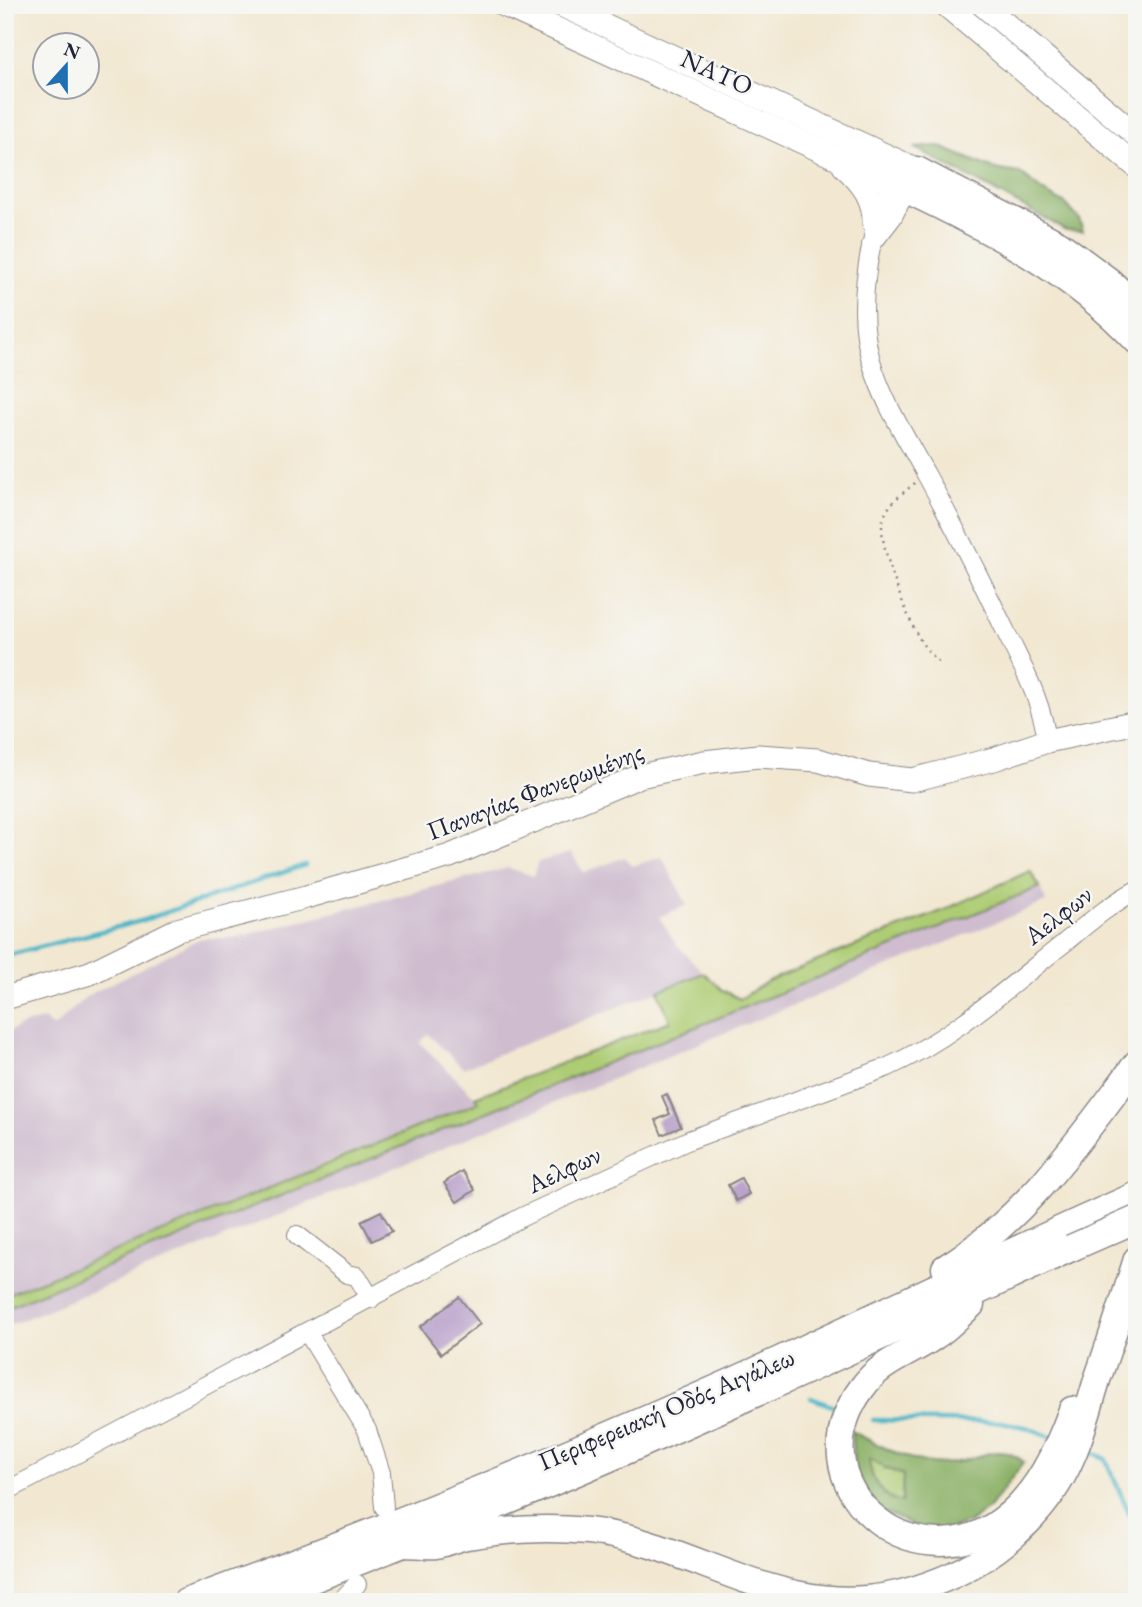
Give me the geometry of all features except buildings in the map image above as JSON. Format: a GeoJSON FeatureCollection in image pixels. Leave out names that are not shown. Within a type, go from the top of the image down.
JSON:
{"type":"FeatureCollection","features":[{"type":"Feature","properties":{"kind":"highway"},"geometry":{"type":"LineString","coordinates":[[904,176],[1059,244],[1109,281],[1137,307]]}},
{"type":"Feature","properties":{"kind":"highway"},"geometry":{"type":"LineString","coordinates":[[904,176],[993,233],[1046,263],[1094,300],[1137,341]]}},
{"type":"Feature","properties":{"kind":"highway"},"geometry":{"type":"LineString","coordinates":[[896,1306],[923,1280],[972,1251],[1012,1215],[1070,1151],[1137,1063]]}},
{"type":"Feature","properties":{"kind":"highway","name":"Περιφερειακή Οδός Αιγάλεω"},"geometry":{"type":"LineString","coordinates":[[187,1602],[306,1558],[713,1390],[1137,1195]]}},
{"type":"Feature","properties":{"kind":"highway"},"geometry":{"type":"LineString","coordinates":[[993,1285],[935,1336],[892,1359],[877,1371],[861,1389],[843,1432],[841,1451],[844,1471],[853,1496],[870,1516],[890,1529],[917,1539],[942,1541],[967,1538],[989,1529],[1023,1501],[1038,1482],[1069,1418],[1083,1380],[1137,1211]]}},
{"type":"Feature","properties":{"kind":"highway","name":"Περιφερειακή Οδός Αιγάλεω"},"geometry":{"type":"LineString","coordinates":[[252,1602],[404,1544],[724,1410],[1137,1219]]}},
{"type":"Feature","properties":{"kind":"highway"},"geometry":{"type":"LineString","coordinates":[[404,1544],[434,1545],[466,1536],[541,1528],[589,1531],[632,1539],[744,1580],[801,1595],[854,1601],[906,1593],[946,1579],[1007,1542],[1043,1504],[1059,1482],[1084,1427],[1137,1259]]}},
{"type":"Feature","properties":{"kind":"main road","name":"ΝΑΤΟ"},"geometry":{"type":"LineString","coordinates":[[504,5],[831,154],[904,176]]}},
{"type":"Feature","properties":{"kind":"main road","name":"ΝΑΤΟ"},"geometry":{"type":"LineString","coordinates":[[561,5],[904,176]]}},
{"type":"Feature","properties":{"kind":"main road"},"geometry":{"type":"LineString","coordinates":[[946,5],[1137,167]]}},
{"type":"Feature","properties":{"kind":"main road"},"geometry":{"type":"LineString","coordinates":[[983,5],[1137,136]]}},
{"type":"Feature","properties":{"kind":"main road"},"geometry":{"type":"LineString","coordinates":[[831,154],[857,178],[870,196],[873,234]]}},
{"type":"Feature","properties":{"kind":"main road","name":"Παναγίας Φανερωμένης"},"geometry":{"type":"LineString","coordinates":[[5,998],[90,973],[177,930],[450,856],[640,776],[704,762],[758,756],[818,760],[869,775],[912,780],[994,759],[1046,741],[1137,722]]}},
{"type":"Feature","properties":{"kind":"street"},"geometry":{"type":"LineString","coordinates":[[904,176],[892,218],[873,234],[863,289],[865,339],[871,366],[898,428],[926,475],[977,573],[1037,696],[1044,718],[1046,741]]}},
{"type":"Feature","properties":{"kind":"street","name":"Αελφων"},"geometry":{"type":"LineString","coordinates":[[5,1492],[524,1216],[689,1140],[918,1054],[973,1017],[1080,930],[1137,890]]}},
{"type":"Feature","properties":{"kind":"street"},"geometry":{"type":"LineString","coordinates":[[297,1235],[347,1274],[357,1276],[371,1299]]}},
{"type":"Feature","properties":{"kind":"street"},"geometry":{"type":"LineString","coordinates":[[308,1333],[367,1430],[381,1473],[384,1507]]}},
{"type":"Feature","properties":{"kind":"street"},"geometry":{"type":"LineString","coordinates":[[340,1602],[357,1584]]}},
{"type":"Feature","properties":{"kind":"path"},"geometry":{"type":"LineString","coordinates":[[926,475],[893,501],[882,523],[881,536],[917,634],[930,654],[940,663]]}},
{"type":"Feature","properties":{"kind":"shaded area"},"geometry":{"type":"Polygon","coordinates":[[[571,853],[584,873],[625,857],[632,866],[662,857],[687,905],[659,917],[677,945],[704,973],[463,1068],[428,1034],[420,1043],[479,1101],[199,1218],[5,1295],[5,1033],[27,1023],[45,1020],[53,1028],[87,996],[201,938],[234,938],[508,868],[533,876],[538,862],[571,853]]]}},
{"type":"Feature","properties":{"kind":"shaded area"},"geometry":{"type":"Polygon","coordinates":[[[1040,887],[1046,902],[5,1327],[5,1308],[1040,887]]]}},
{"type":"Feature","properties":{"kind":"green space"},"geometry":{"type":"Polygon","coordinates":[[[938,146],[994,169],[1020,173],[1042,191],[1066,204],[1079,219],[1083,231],[1066,230],[915,148],[938,146]]]}},
{"type":"Feature","properties":{"kind":"green space"},"geometry":{"type":"Polygon","coordinates":[[[1030,871],[1040,887],[5,1308],[5,1295],[479,1102],[475,1097],[670,1021],[658,991],[704,973],[722,990],[740,999],[768,981],[944,910],[1030,871]]]}},
{"type":"Feature","properties":{"kind":"green space"},"geometry":{"type":"Polygon","coordinates":[[[851,1431],[887,1449],[926,1462],[953,1463],[998,1452],[1015,1456],[1024,1462],[989,1508],[968,1523],[948,1530],[924,1530],[879,1510],[855,1474],[851,1431]],[[869,1458],[871,1473],[882,1492],[902,1502],[903,1475],[869,1458]]]}},
{"type":"Feature","properties":{"kind":"green space"},"geometry":{"type":"Polygon","coordinates":[[[868,1457],[903,1475],[902,1502],[887,1496],[878,1486],[871,1473],[868,1457]]]}},
{"type":"Feature","properties":{"kind":"waterway"},"geometry":{"type":"LineString","coordinates":[[5,956],[141,921],[305,865]]}},
{"type":"Feature","properties":{"kind":"waterway"},"geometry":{"type":"LineString","coordinates":[[811,1398],[840,1409]]}},
{"type":"Feature","properties":{"kind":"waterway"},"geometry":{"type":"LineString","coordinates":[[873,1420],[1001,1422],[1029,1428],[1051,1437]]}},
{"type":"Feature","properties":{"kind":"waterway"},"geometry":{"type":"LineString","coordinates":[[1085,1450],[1105,1458],[1137,1531]]}}]}
